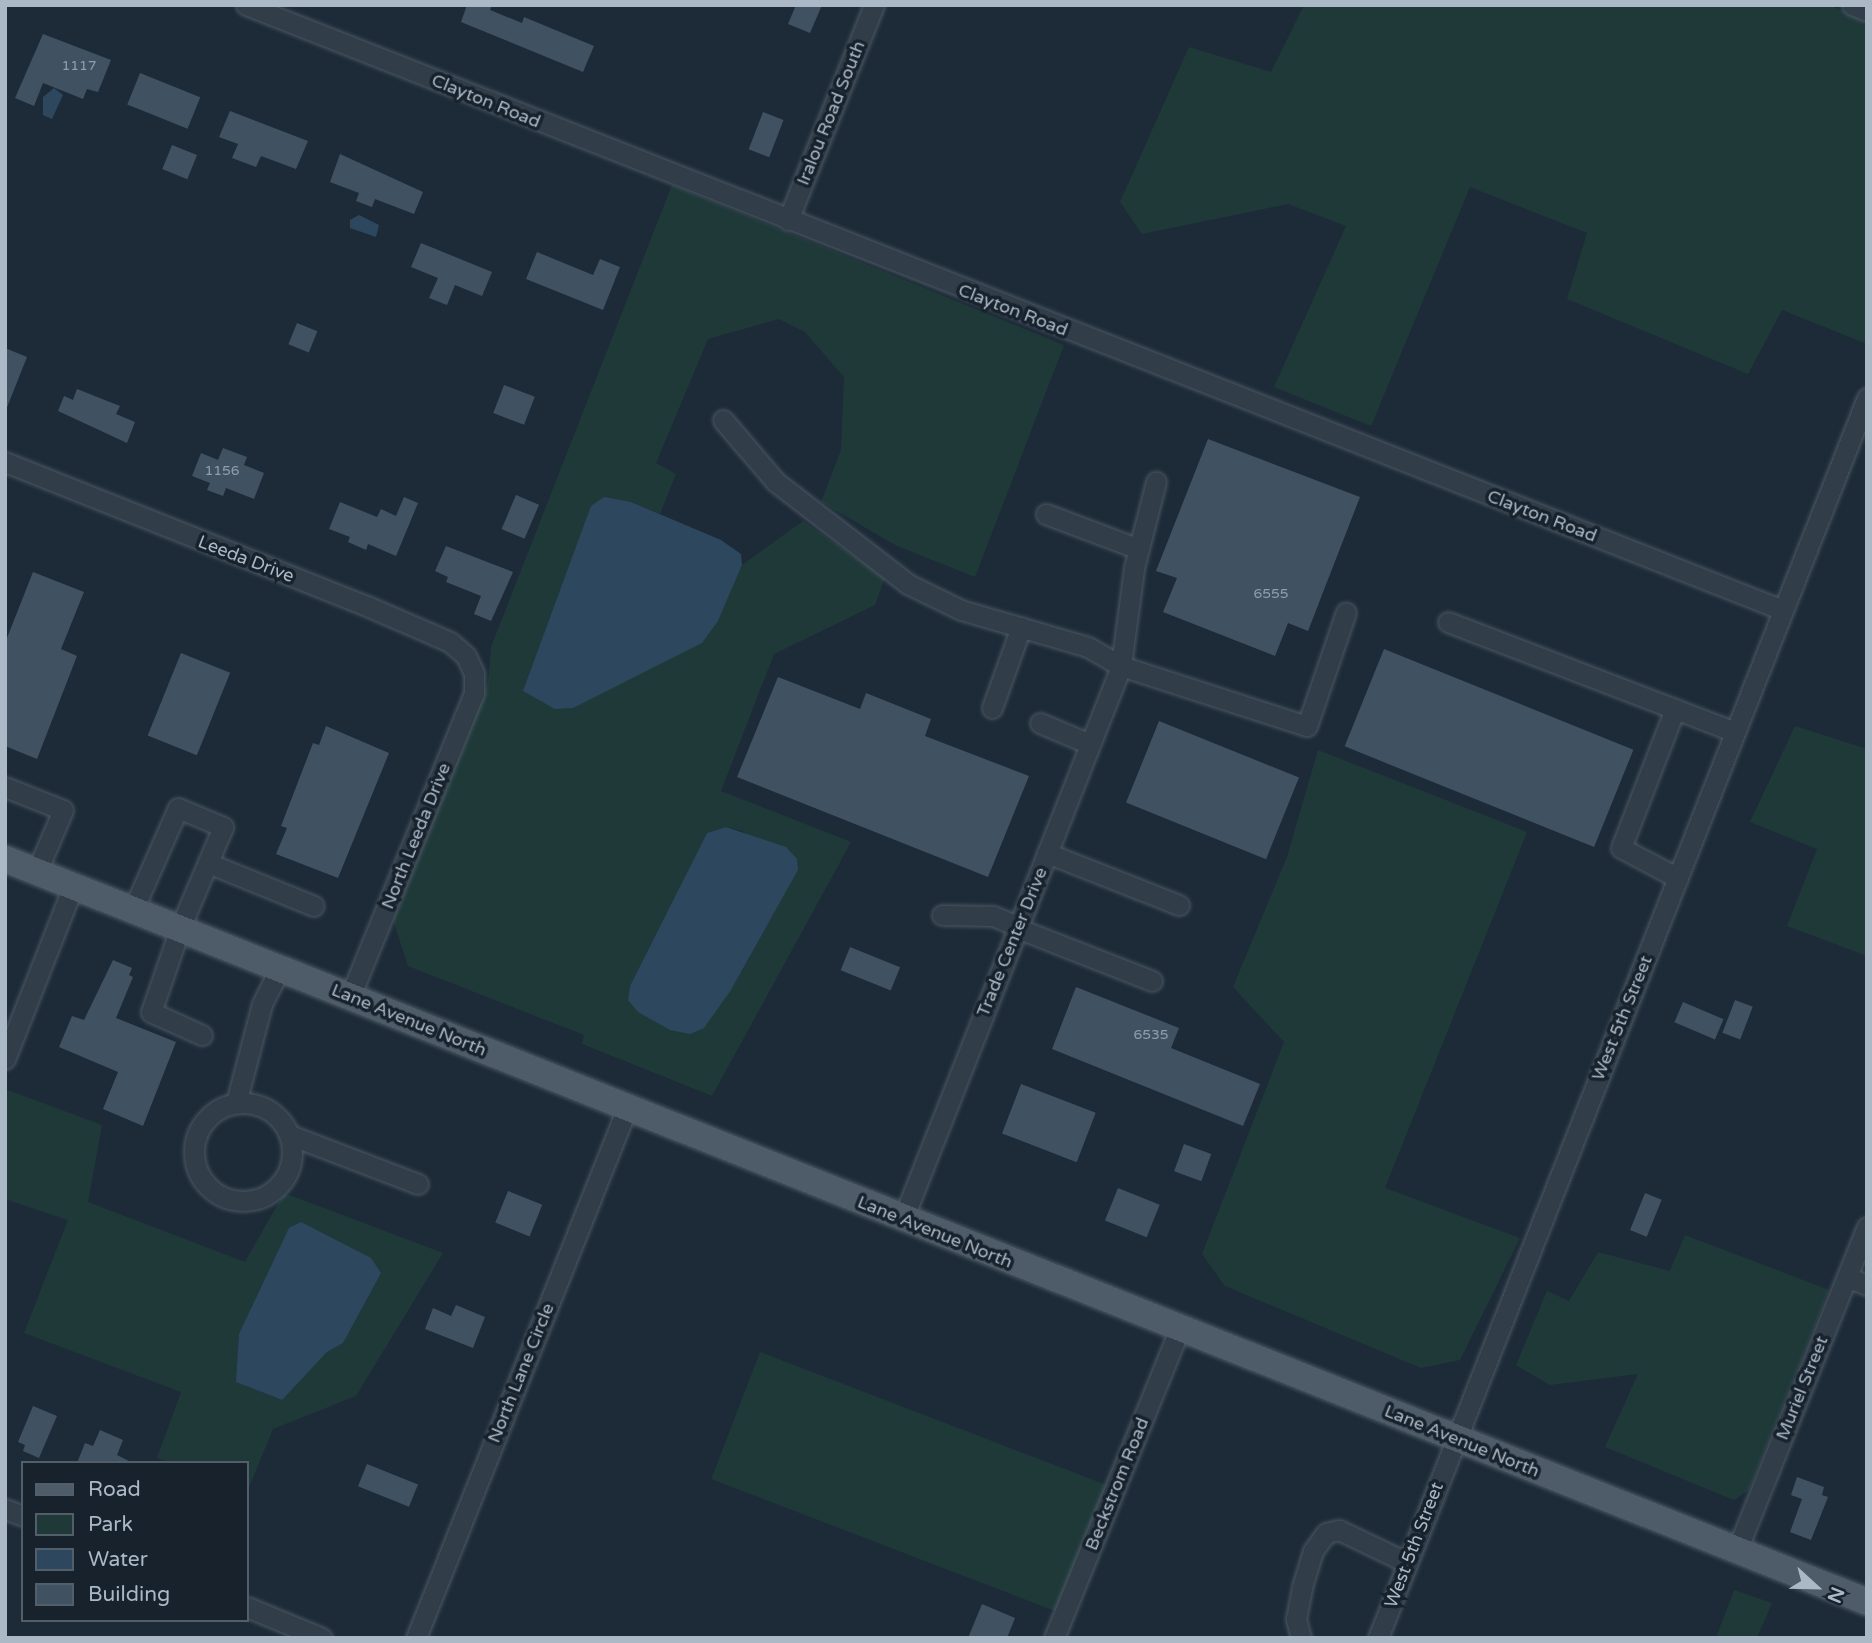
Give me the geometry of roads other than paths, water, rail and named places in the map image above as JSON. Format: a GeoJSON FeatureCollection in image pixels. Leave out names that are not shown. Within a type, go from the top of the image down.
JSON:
{"type":"FeatureCollection","features":[{"type":"Feature","properties":{"kind":"main road","name":"Lane Avenue North"},"geometry":{"type":"LineString","coordinates":[[5,859],[1179,1330],[1867,1602]]}},
{"type":"Feature","properties":{"kind":"street","name":"Clayton Road"},"geometry":{"type":"LineString","coordinates":[[246,5],[1783,610]]}},
{"type":"Feature","properties":{"kind":"street","name":"Iralou Road South"},"geometry":{"type":"LineString","coordinates":[[788,220],[874,5]]}},
{"type":"Feature","properties":{"kind":"street"},"geometry":{"type":"LineString","coordinates":[[1852,5],[1867,11]]}},
{"type":"Feature","properties":{"kind":"street","name":"West 5th Street"},"geometry":{"type":"LineString","coordinates":[[1378,1638],[1867,398]]}},
{"type":"Feature","properties":{"kind":"street"},"geometry":{"type":"LineString","coordinates":[[723,420],[776,482],[908,583],[961,610],[1087,647],[1121,666],[1307,726],[1346,611]]}},
{"type":"Feature","properties":{"kind":"street","name":"Leeda Drive"},"geometry":{"type":"LineString","coordinates":[[5,462],[450,642],[466,656],[474,673]]}},
{"type":"Feature","properties":{"kind":"street","name":"Trade Center Drive"},"geometry":{"type":"LineString","coordinates":[[903,1219],[1121,666],[1139,549],[1156,482]]}},
{"type":"Feature","properties":{"kind":"street"},"geometry":{"type":"LineString","coordinates":[[1046,514],[1139,549]]}},
{"type":"Feature","properties":{"kind":"street"},"geometry":{"type":"LineString","coordinates":[[1448,622],[1735,732]]}},
{"type":"Feature","properties":{"kind":"street"},"geometry":{"type":"LineString","coordinates":[[992,708],[1021,627]]}},
{"type":"Feature","properties":{"kind":"street","name":"North Leeda Drive"},"geometry":{"type":"LineString","coordinates":[[350,997],[474,692],[474,673]]}},
{"type":"Feature","properties":{"kind":"street"},"geometry":{"type":"LineString","coordinates":[[1675,709],[1621,848],[1678,878]]}},
{"type":"Feature","properties":{"kind":"street"},"geometry":{"type":"LineString","coordinates":[[1040,723],[1090,744]]}},
{"type":"Feature","properties":{"kind":"street"},"geometry":{"type":"LineString","coordinates":[[5,787],[63,810],[37,872]]}},
{"type":"Feature","properties":{"kind":"street"},"geometry":{"type":"LineString","coordinates":[[133,910],[178,808],[223,827],[180,928],[151,1012],[202,1035]]}},
{"type":"Feature","properties":{"kind":"street"},"geometry":{"type":"LineString","coordinates":[[1047,853],[1179,905]]}},
{"type":"Feature","properties":{"kind":"street"},"geometry":{"type":"LineString","coordinates":[[208,863],[314,906]]}},
{"type":"Feature","properties":{"kind":"street"},"geometry":{"type":"LineString","coordinates":[[5,1059],[73,886]]}},
{"type":"Feature","properties":{"kind":"street"},"geometry":{"type":"LineString","coordinates":[[942,915],[993,916],[1152,981]]}},
{"type":"Feature","properties":{"kind":"street"},"geometry":{"type":"LineString","coordinates":[[236,1103],[262,1004],[280,968]]}},
{"type":"Feature","properties":{"kind":"street"},"geometry":{"type":"LineString","coordinates":[[290,1135],[290,1168],[270,1194],[254,1201],[222,1198],[199,1177],[194,1146],[208,1117],[236,1103],[268,1109],[290,1135],[418,1184]]}},
{"type":"Feature","properties":{"kind":"street","name":"North Lane Circle"},"geometry":{"type":"LineString","coordinates":[[416,1638],[627,1108]]}},
{"type":"Feature","properties":{"kind":"street","name":"Muriel Street"},"geometry":{"type":"LineString","coordinates":[[1737,1550],[1867,1227]]}},
{"type":"Feature","properties":{"kind":"street"},"geometry":{"type":"LineString","coordinates":[[1847,1277],[1867,1285]]}},
{"type":"Feature","properties":{"kind":"street","name":"Beckstrom Road"},"geometry":{"type":"LineString","coordinates":[[1054,1638],[1179,1330]]}},
{"type":"Feature","properties":{"kind":"street"},"geometry":{"type":"LineString","coordinates":[[1301,1638],[1296,1619],[1302,1587],[1313,1551],[1326,1532],[1339,1530],[1408,1563]]}},
{"type":"Feature","properties":{"kind":"street"},"geometry":{"type":"LineString","coordinates":[[248,1608],[322,1638]]}},
{"type":"Feature","properties":{"kind":"water"},"geometry":{"type":"Polygon","coordinates":[[[54,88],[63,95],[52,119],[43,115],[43,97],[54,88]]]}},
{"type":"Feature","properties":{"kind":"water"},"geometry":{"type":"Polygon","coordinates":[[[359,215],[379,225],[376,237],[350,228],[350,220],[359,215]]]}},
{"type":"Feature","properties":{"kind":"water"},"geometry":{"type":"Polygon","coordinates":[[[604,497],[631,502],[721,540],[741,554],[742,565],[718,621],[702,643],[573,708],[555,709],[523,691],[591,506],[604,497]]]}},
{"type":"Feature","properties":{"kind":"water"},"geometry":{"type":"Polygon","coordinates":[[[726,827],[786,847],[797,859],[798,870],[731,990],[704,1028],[690,1034],[670,1030],[638,1012],[628,1000],[630,986],[707,833],[726,827]]]}},
{"type":"Feature","properties":{"kind":"water"},"geometry":{"type":"Polygon","coordinates":[[[301,1222],[371,1258],[381,1273],[343,1343],[327,1352],[282,1400],[236,1382],[239,1334],[289,1228],[301,1222]]]}}]}
